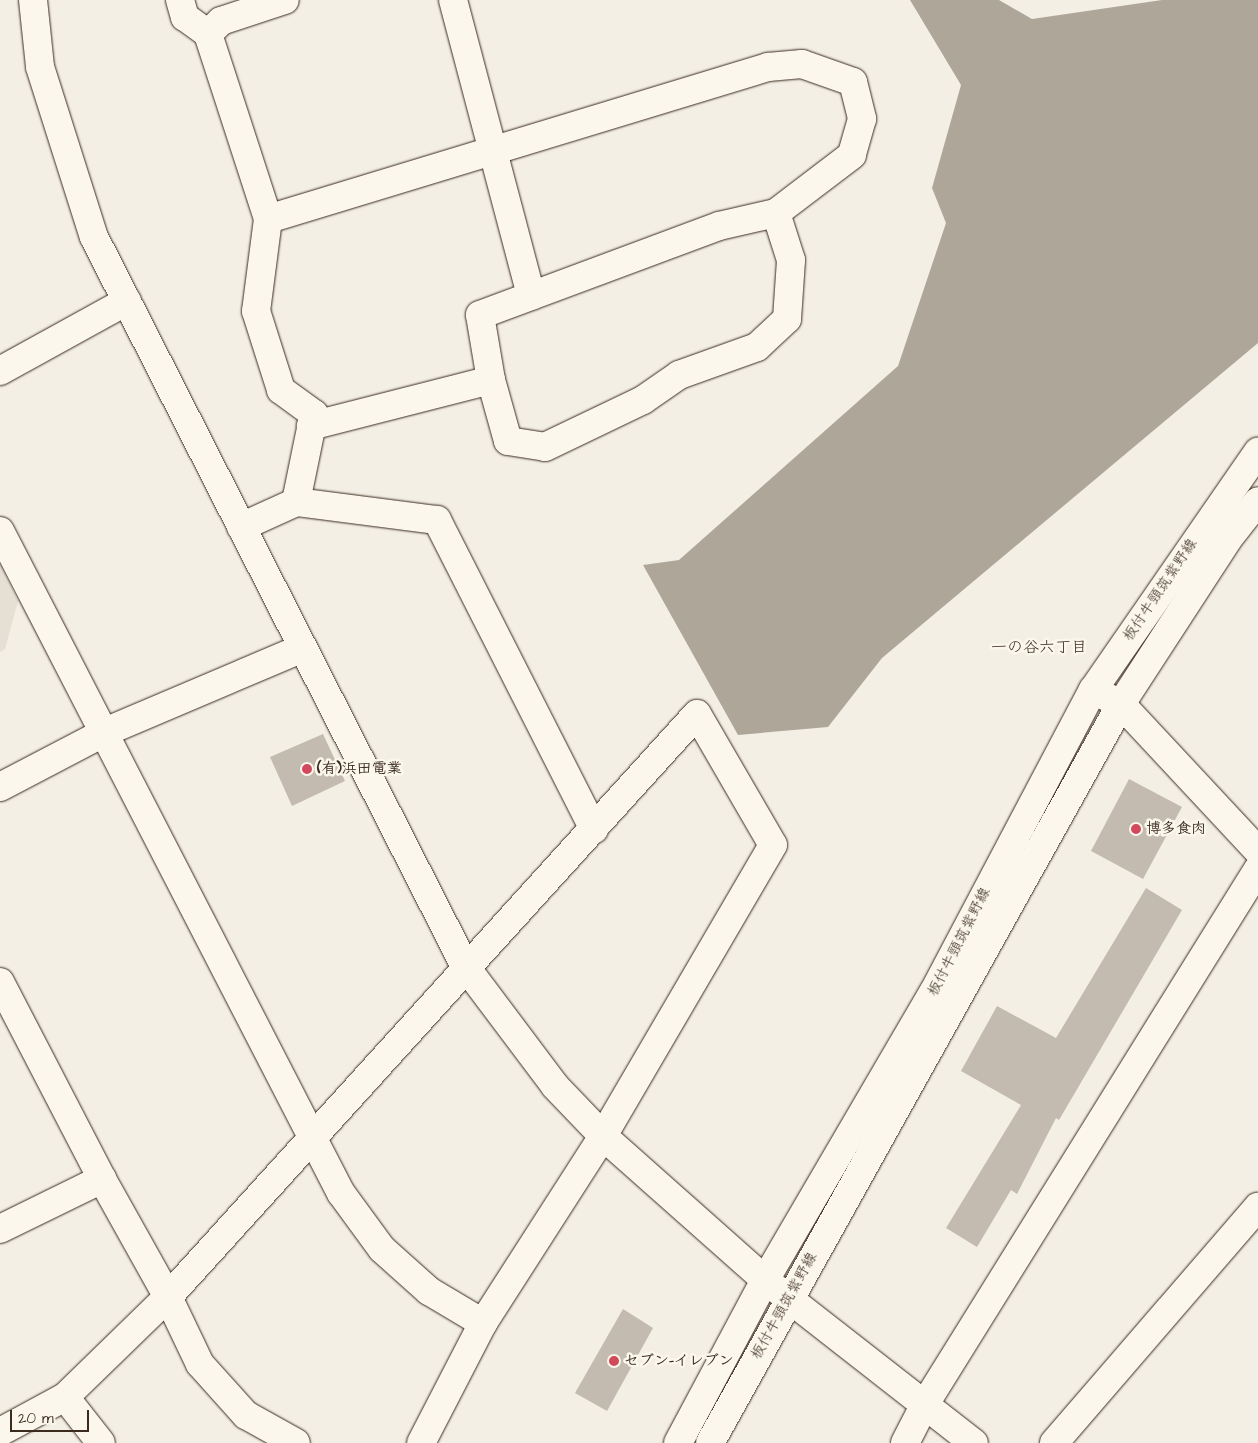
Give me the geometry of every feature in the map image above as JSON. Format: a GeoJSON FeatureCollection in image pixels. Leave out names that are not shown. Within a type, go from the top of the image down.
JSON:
{"type":"FeatureCollection","features":[{"type":"Feature","properties":{"kind":"street"},"geometry":{"type":"LineString","coordinates":[[33,0],[40,67],[94,237],[466,966],[556,1086],[603,1136],[766,1280],[974,1443]]}},
{"type":"Feature","properties":{"kind":"street"},"geometry":{"type":"LineString","coordinates":[[180,0],[185,17],[208,34],[268,220],[256,311],[281,390],[314,414],[296,502]]}},
{"type":"Feature","properties":{"kind":"street"},"geometry":{"type":"LineString","coordinates":[[208,34],[221,21],[285,0]]}},
{"type":"Feature","properties":{"kind":"street"},"geometry":{"type":"LineString","coordinates":[[453,0],[490,149],[531,296]]}},
{"type":"Feature","properties":{"kind":"street"},"geometry":{"type":"LineString","coordinates":[[268,220],[490,149],[768,67],[802,64],[853,82],[862,119],[852,155],[776,213],[720,226],[480,315],[491,380],[508,441],[546,447],[643,400],[679,375],[757,347],[786,319],[791,260],[776,213]]}},
{"type":"Feature","properties":{"kind":"street"},"geometry":{"type":"LineString","coordinates":[[0,371],[127,301]]}},
{"type":"Feature","properties":{"kind":"street"},"geometry":{"type":"LineString","coordinates":[[312,426],[491,380]]}},
{"type":"Feature","properties":{"kind":"street","name":"板付牛頸筑紫野線"},"geometry":{"type":"LineString","coordinates":[[678,1443],[766,1280],[933,994],[1093,690],[1258,452]]}},
{"type":"Feature","properties":{"kind":"street","name":"板付牛頸筑紫野線"},"geometry":{"type":"LineString","coordinates":[[710,1443],[788,1297],[1121,704],[1228,539],[1258,500]]}},
{"type":"Feature","properties":{"kind":"street"},"geometry":{"type":"LineString","coordinates":[[241,527],[296,502],[437,520],[594,830]]}},
{"type":"Feature","properties":{"kind":"street"},"geometry":{"type":"LineString","coordinates":[[0,531],[341,1193],[382,1249],[429,1291],[482,1323]]}},
{"type":"Feature","properties":{"kind":"street"},"geometry":{"type":"LineString","coordinates":[[0,787],[105,732],[303,648]]}},
{"type":"Feature","properties":{"kind":"street"},"geometry":{"type":"LineString","coordinates":[[1093,690],[1121,704],[1258,851]]}},
{"type":"Feature","properties":{"kind":"street"},"geometry":{"type":"LineString","coordinates":[[0,1432],[64,1397],[168,1297],[466,966],[594,830],[697,714],[773,845],[603,1136],[482,1323],[422,1443]]}},
{"type":"Feature","properties":{"kind":"street"},"geometry":{"type":"LineString","coordinates":[[905,1443],[925,1404],[1258,869]]}},
{"type":"Feature","properties":{"kind":"street"},"geometry":{"type":"LineString","coordinates":[[0,982],[102,1179],[168,1297],[200,1364],[246,1416],[296,1443]]}},
{"type":"Feature","properties":{"kind":"street"},"geometry":{"type":"LineString","coordinates":[[0,1229],[102,1179]]}},
{"type":"Feature","properties":{"kind":"street"},"geometry":{"type":"LineString","coordinates":[[1054,1443],[1258,1207]]}},
{"type":"Feature","properties":{"kind":"street"},"geometry":{"type":"LineString","coordinates":[[64,1397],[101,1443]]}},
{"type":"Feature","properties":{"kind":"shaded area"},"geometry":{"type":"Polygon","coordinates":[[[910,0],[999,0],[1032,19],[1162,0],[1258,0],[1258,343],[882,658],[828,727],[738,735],[643,565],[679,560],[898,366],[946,223],[932,188],[961,85],[910,0]]]}},
{"type":"Feature","properties":{"kind":"shaded area"},"geometry":{"type":"Polygon","coordinates":[[[0,564],[18,601],[5,649],[0,652],[0,564]]]}},
{"type":"Feature","properties":{"kind":"building","name":"(有)浜田電業"},"geometry":{"type":"Polygon","coordinates":[[[323,734],[345,781],[292,806],[270,757],[323,734]]]}},
{"type":"Feature","properties":{"kind":"building","name":"博多食肉"},"geometry":{"type":"Polygon","coordinates":[[[1129,779],[1182,807],[1143,879],[1091,851],[1129,779]]]}},
{"type":"Feature","properties":{"kind":"building"},"geometry":{"type":"Polygon","coordinates":[[[1146,888],[1182,910],[1059,1120],[1056,1118],[1017,1194],[1011,1190],[977,1247],[946,1228],[1021,1105],[961,1071],[997,1006],[1056,1038],[1146,888]]]}},
{"type":"Feature","properties":{"kind":"building","name":"セブン-イレブン"},"geometry":{"type":"Polygon","coordinates":[[[623,1309],[653,1328],[607,1411],[575,1393],[623,1309]]]}},
{"type":"Feature","properties":{"kind":"place","name":"(有)浜田電業"},"geometry":{"type":"Point","coordinates":[307,769]}},
{"type":"Feature","properties":{"kind":"place","name":"博多食肉"},"geometry":{"type":"Point","coordinates":[1136,829]}},
{"type":"Feature","properties":{"kind":"place","name":"セブン-イレブン"},"geometry":{"type":"Point","coordinates":[614,1361]}},
{"type":"Feature","properties":{"kind":"district","name":"一の谷六丁目"},"geometry":{"type":"Point","coordinates":[1039,647]}}]}
